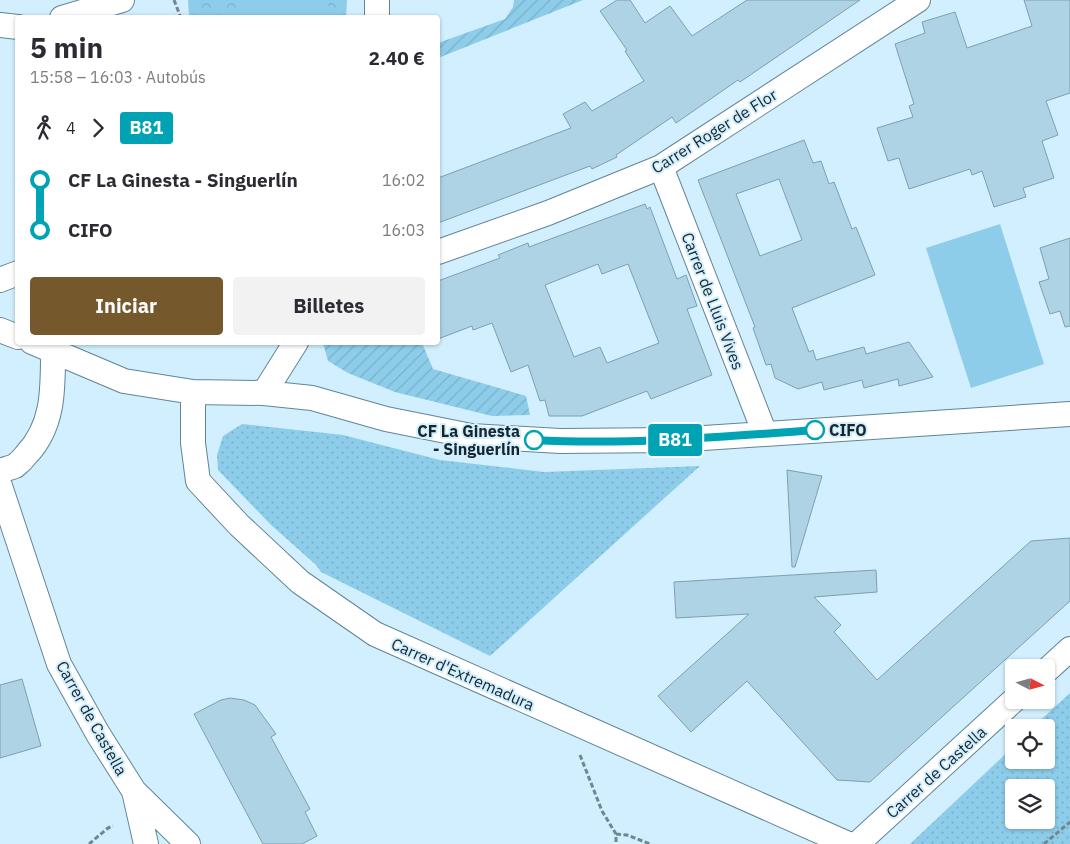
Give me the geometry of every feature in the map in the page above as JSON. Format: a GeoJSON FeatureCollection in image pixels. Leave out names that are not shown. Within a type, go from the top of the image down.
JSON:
{"type":"FeatureCollection","features":[{"type":"Feature","properties":{"kind":"street"},"geometry":{"type":"LineString","coordinates":[[72,15],[122,0]]}},
{"type":"Feature","properties":{"kind":"street"},"geometry":{"type":"LineString","coordinates":[[377,0],[377,15]]}},
{"type":"Feature","properties":{"kind":"street","name":"Carrer Roger de Flor"},"geometry":{"type":"LineString","coordinates":[[440,251],[548,213],[661,167],[918,0]]}},
{"type":"Feature","properties":{"kind":"street"},"geometry":{"type":"LineString","coordinates":[[0,25],[15,27]]}},
{"type":"Feature","properties":{"kind":"street","name":"Carrer de Lluis Vives"},"geometry":{"type":"LineString","coordinates":[[661,167],[765,434]]}},
{"type":"Feature","properties":{"kind":"street"},"geometry":{"type":"LineString","coordinates":[[0,280],[15,275]]}},
{"type":"Feature","properties":{"kind":"street"},"geometry":{"type":"LineString","coordinates":[[0,330],[15,335]]}},
{"type":"Feature","properties":{"kind":"street"},"geometry":{"type":"LineString","coordinates":[[264,392],[294,345]]}},
{"type":"Feature","properties":{"kind":"street"},"geometry":{"type":"LineString","coordinates":[[43,347],[124,381],[193,392],[264,392],[312,398],[386,419],[471,436],[560,442],[674,440],[1070,414]]}},
{"type":"Feature","properties":{"kind":"street"},"geometry":{"type":"LineString","coordinates":[[0,471],[17,465],[33,448],[43,433],[50,413],[53,383],[43,347]]}},
{"type":"Feature","properties":{"kind":"street","name":"Carrer d'Extremadura"},"geometry":{"type":"LineString","coordinates":[[193,392],[193,443],[198,480],[238,525],[300,582],[375,634],[848,844]]}},
{"type":"Feature","properties":{"kind":"street","name":"Carrer de Castella"},"geometry":{"type":"LineString","coordinates":[[0,486],[60,664],[98,734],[134,791],[188,844]]}},
{"type":"Feature","properties":{"kind":"street"},"geometry":{"type":"LineString","coordinates":[[1055,663],[1070,649]]}},
{"type":"Feature","properties":{"kind":"street","name":"Carrer de Castella"},"geometry":{"type":"LineString","coordinates":[[857,844],[1005,708]]}},
{"type":"Feature","properties":{"kind":"street"},"geometry":{"type":"LineString","coordinates":[[134,791],[146,844]]}},
{"type":"Feature","properties":{"kind":"path"},"geometry":{"type":"LineString","coordinates":[[174,0],[181,15]]}},
{"type":"Feature","properties":{"kind":"path"},"geometry":{"type":"LineString","coordinates":[[566,719],[602,811],[616,834],[616,844]]}},
{"type":"Feature","properties":{"kind":"path"},"geometry":{"type":"LineString","coordinates":[[1044,844],[1070,822]]}},
{"type":"Feature","properties":{"kind":"path"},"geometry":{"type":"LineString","coordinates":[[616,834],[627,835],[650,844]]}},
{"type":"Feature","properties":{"kind":"green space"},"geometry":{"type":"Polygon","coordinates":[[[188,0],[347,0],[346,15],[189,15],[188,0]]]}},
{"type":"Feature","properties":{"kind":"green space"},"geometry":{"type":"Polygon","coordinates":[[[241,0],[318,0],[338,11],[336,15],[233,15],[241,0]]]}},
{"type":"Feature","properties":{"kind":"green space"},"geometry":{"type":"Polygon","coordinates":[[[514,0],[583,0],[440,57],[440,42],[505,19],[513,7],[514,0]]]}},
{"type":"Feature","properties":{"kind":"green space"},"geometry":{"type":"Polygon","coordinates":[[[1000,224],[1044,364],[971,388],[926,248],[1000,224]]]}},
{"type":"Feature","properties":{"kind":"green space"},"geometry":{"type":"Polygon","coordinates":[[[324,345],[423,345],[433,369],[526,396],[530,415],[492,416],[395,392],[348,373],[328,361],[324,345]]]}},
{"type":"Feature","properties":{"kind":"green space"},"geometry":{"type":"Polygon","coordinates":[[[242,424],[343,435],[440,460],[544,472],[700,466],[490,656],[321,572],[316,565],[270,524],[218,470],[217,455],[223,436],[242,424]]]}},
{"type":"Feature","properties":{"kind":"green space"},"geometry":{"type":"Polygon","coordinates":[[[1070,693],[1070,844],[910,844],[1005,754],[1005,769],[1055,769],[1055,719],[1042,719],[1055,709],[1055,707],[1070,693]]]}},
{"type":"Feature","properties":{"kind":"building"},"geometry":{"type":"Polygon","coordinates":[[[617,0],[630,0],[645,23],[670,6],[692,36],[747,0],[860,0],[740,82],[738,80],[676,123],[672,117],[616,155],[617,157],[592,169],[590,166],[440,222],[440,177],[571,128],[563,114],[585,102],[592,111],[644,81],[625,51],[627,50],[600,11],[617,0]]]}},
{"type":"Feature","properties":{"kind":"building"},"geometry":{"type":"Polygon","coordinates":[[[1024,0],[1070,0],[1070,93],[1046,101],[1058,135],[1042,141],[1054,178],[1023,188],[1026,197],[994,207],[982,171],[972,175],[970,169],[909,189],[899,158],[888,161],[877,128],[913,117],[909,106],[914,104],[895,44],[925,33],[922,22],[955,12],[967,48],[1032,26],[1024,0]]]}},
{"type":"Feature","properties":{"kind":"building"},"geometry":{"type":"Polygon","coordinates":[[[804,140],[813,163],[821,161],[829,184],[834,182],[852,229],[856,227],[875,275],[792,308],[809,352],[813,350],[816,360],[864,347],[866,354],[909,342],[933,377],[899,386],[898,379],[864,388],[862,380],[824,390],[822,382],[798,389],[775,378],[771,364],[766,365],[753,328],[755,327],[698,180],[804,140]],[[779,179],[736,194],[760,256],[802,240],[779,179]]]}},
{"type":"Feature","properties":{"kind":"building"},"geometry":{"type":"Polygon","coordinates":[[[645,204],[647,209],[650,207],[677,279],[686,275],[697,306],[687,309],[712,375],[651,399],[647,391],[582,416],[549,416],[545,400],[540,401],[528,365],[511,372],[492,323],[473,330],[472,326],[440,338],[440,280],[500,258],[498,255],[528,243],[529,247],[645,204]],[[598,264],[545,285],[574,357],[600,347],[607,363],[659,343],[628,264],[602,274],[598,264]]]}},
{"type":"Feature","properties":{"kind":"building"},"geometry":{"type":"Polygon","coordinates":[[[1070,238],[1070,326],[1065,327],[1060,311],[1050,314],[1039,282],[1049,279],[1040,248],[1070,238]]]}},
{"type":"Feature","properties":{"kind":"building"},"geometry":{"type":"Polygon","coordinates":[[[787,470],[822,476],[795,567],[792,567],[787,470]]]}},
{"type":"Feature","properties":{"kind":"building"},"geometry":{"type":"Polygon","coordinates":[[[1070,538],[1070,601],[870,782],[837,780],[747,681],[691,732],[658,696],[749,614],[676,618],[674,582],[876,570],[877,592],[814,597],[841,625],[834,632],[877,680],[1031,541],[1070,538]]]}},
{"type":"Feature","properties":{"kind":"building"},"geometry":{"type":"Polygon","coordinates":[[[22,679],[41,746],[0,758],[0,685],[22,679]]]}},
{"type":"Feature","properties":{"kind":"building"},"geometry":{"type":"Polygon","coordinates":[[[230,698],[244,700],[255,705],[276,734],[271,737],[310,809],[305,812],[317,836],[302,844],[263,844],[194,714],[221,700],[230,698]]]}},
{"type":"Feature","properties":{"kind":"bus line","name":"B81"},"geometry":{"type":"LineString","coordinates":[[534,440],[560,442],[674,440],[815,430]]}},
{"type":"Feature","properties":{"kind":"place","name":"CIFO"},"geometry":{"type":"Point","coordinates":[815,430]}},
{"type":"Feature","properties":{"kind":"place","name":"CF La Ginesta - Singuerlín"},"geometry":{"type":"Point","coordinates":[534,440]}}]}
